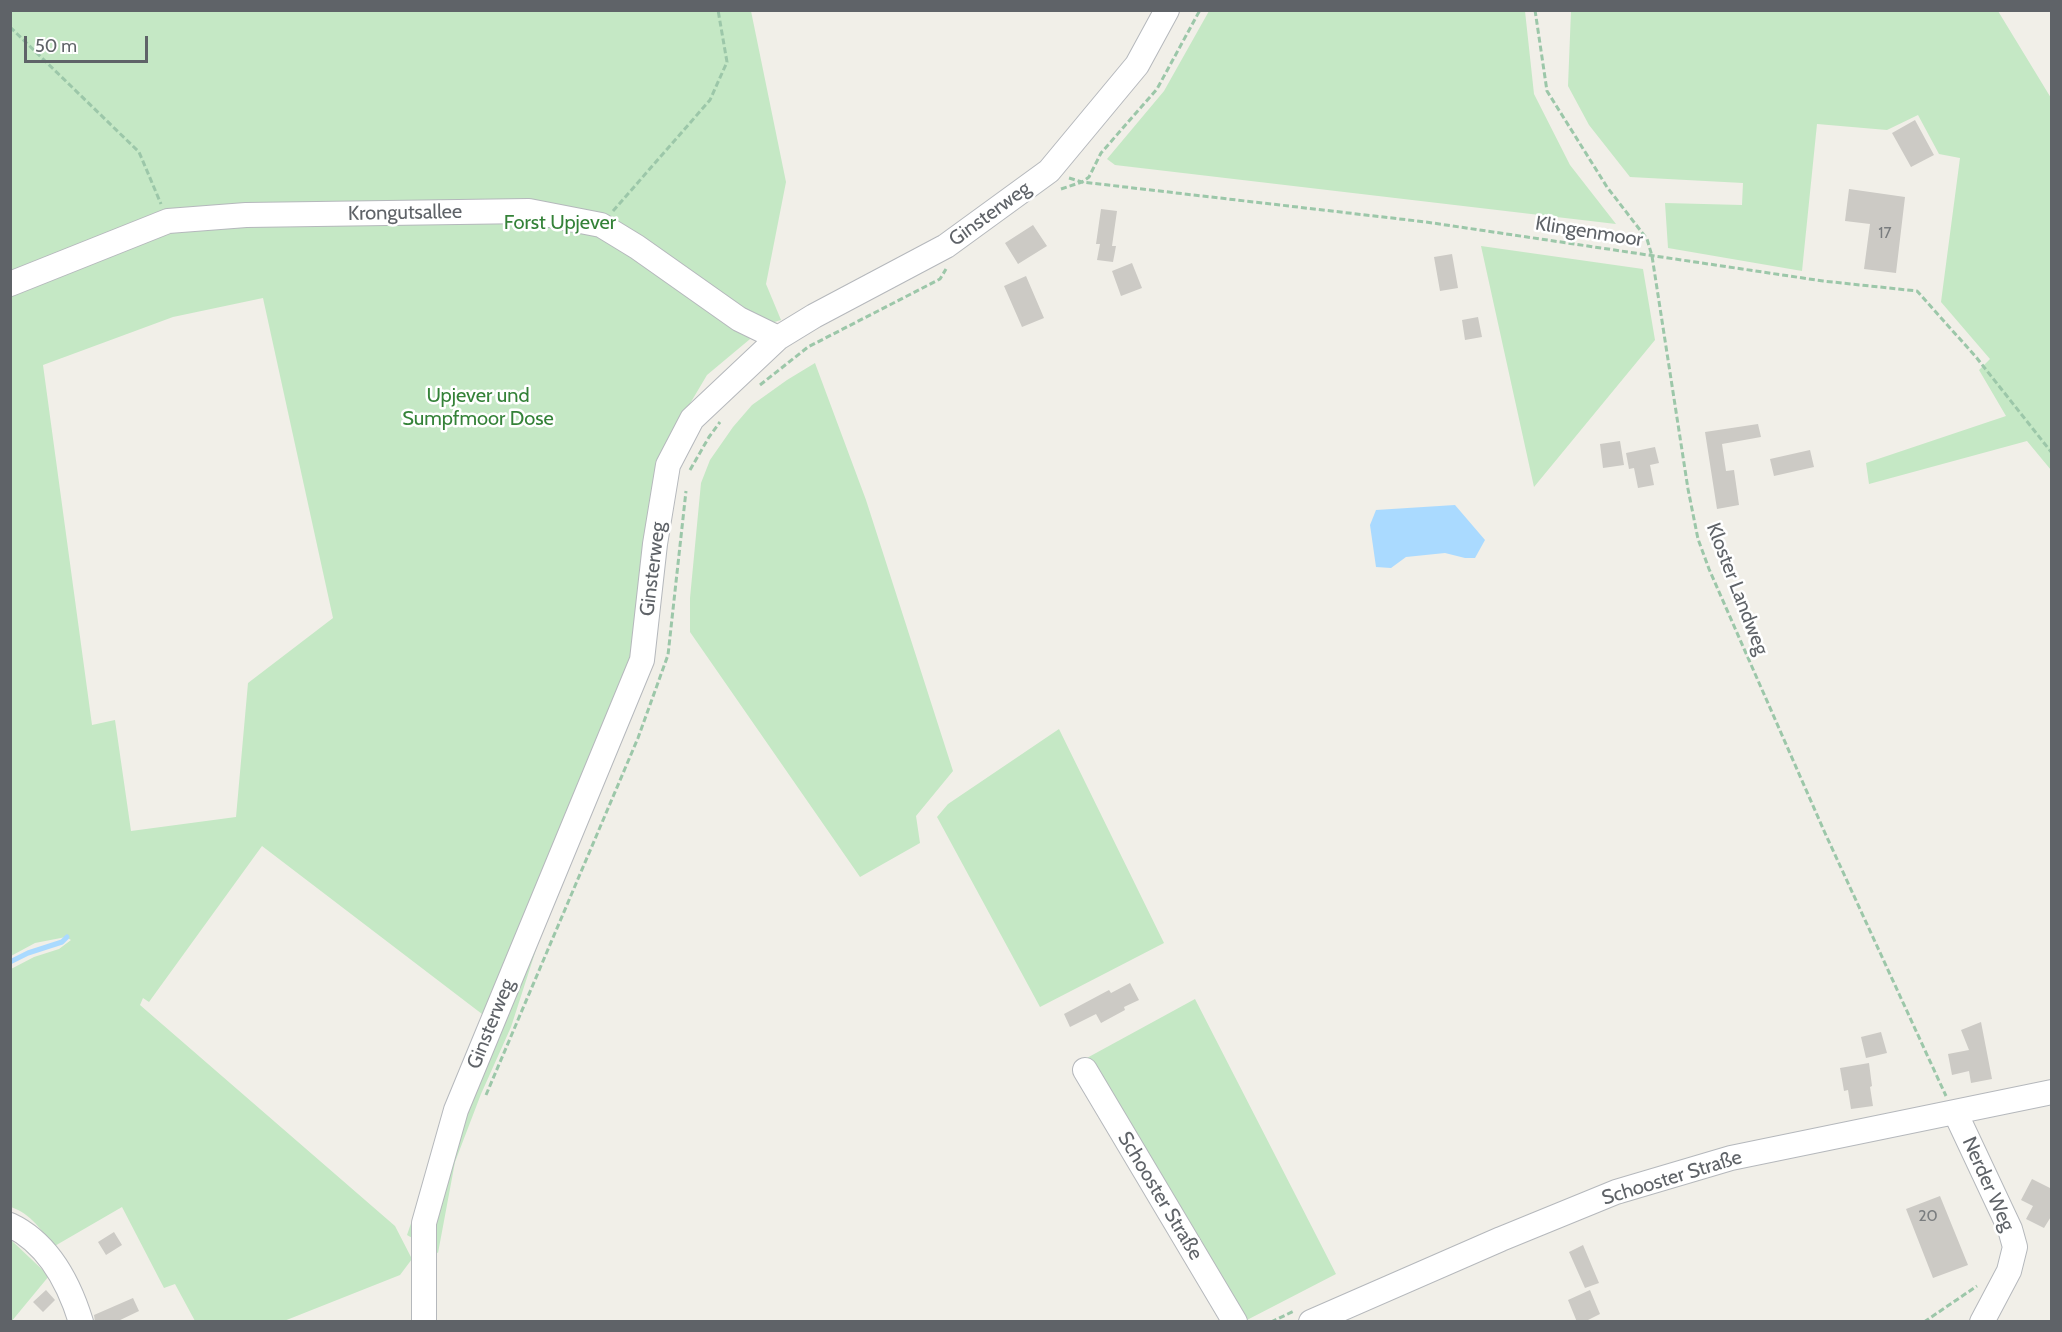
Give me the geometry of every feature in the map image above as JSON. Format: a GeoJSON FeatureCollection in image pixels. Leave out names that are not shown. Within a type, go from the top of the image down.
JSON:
{"type":"FeatureCollection","features":[{"type":"Feature","properties":{"kind":"street","name":"Ginsterweg"},"geometry":{"type":"LineString","coordinates":[[424,1322],[424,1222],[456,1110],[642,660],[655,544],[668,465],[692,419],[778,338],[814,316],[946,246],[1049,171],[1137,65],[1167,10]]}},
{"type":"Feature","properties":{"kind":"street","name":"Krongutsallee"},"geometry":{"type":"LineString","coordinates":[[10,284],[168,221],[246,215],[529,211],[601,225],[637,247],[739,319],[778,338]]}},
{"type":"Feature","properties":{"kind":"street","name":"Schooster Straße"},"geometry":{"type":"LineString","coordinates":[[1085,1070],[1235,1322]]}},
{"type":"Feature","properties":{"kind":"street","name":"Schooster Straße"},"geometry":{"type":"LineString","coordinates":[[1311,1322],[1501,1239],[1616,1192],[1731,1158],[1951,1106],[2052,1092]]}},
{"type":"Feature","properties":{"kind":"street","name":"Nerder Weg"},"geometry":{"type":"LineString","coordinates":[[1951,1106],[2010,1229],[2015,1247],[2009,1270],[1982,1322]]}},
{"type":"Feature","properties":{"kind":"street"},"geometry":{"type":"LineString","coordinates":[[10,1225],[19,1229],[43,1249],[60,1272],[81,1322]]}},
{"type":"Feature","properties":{"kind":"path"},"geometry":{"type":"LineString","coordinates":[[601,225],[710,100],[727,62],[718,10]]}},
{"type":"Feature","properties":{"kind":"path","name":"Kloster Landweg"},"geometry":{"type":"LineString","coordinates":[[1535,10],[1547,91],[1607,187],[1647,239],[1652,256],[1688,489],[1698,539],[1705,559],[1723,605],[1824,832],[1951,1106]]}},
{"type":"Feature","properties":{"kind":"path"},"geometry":{"type":"LineString","coordinates":[[10,27],[139,152],[168,221]]}},
{"type":"Feature","properties":{"kind":"path","name":"Klingenmoor"},"geometry":{"type":"LineString","coordinates":[[1049,171],[1082,182],[1426,222],[1822,281],[1917,291],[1976,357],[2052,453]]}},
{"type":"Feature","properties":{"kind":"path"},"geometry":{"type":"LineString","coordinates":[[1924,1322],[1981,1284]]}},
{"type":"Feature","properties":{"kind":"green space","name":"Forst Upjever"},"geometry":{"type":"Polygon","coordinates":[[[11,11],[751,11],[786,182],[766,284],[781,320],[768,324],[707,375],[656,461],[631,656],[511,1027],[481,1094],[455,1162],[438,1253],[407,1235],[482,1014],[262,846],[149,1002],[143,998],[140,1005],[395,1226],[412,1259],[400,1275],[284,1321],[195,1321],[175,1284],[164,1288],[122,1207],[53,1247],[30,1218],[11,1207],[11,969],[34,957],[59,949],[71,940],[66,937],[35,943],[11,956],[11,11]],[[263,298],[173,317],[43,365],[92,725],[115,720],[131,831],[236,817],[248,683],[333,618],[263,298]]]}},
{"type":"Feature","properties":{"kind":"green space"},"geometry":{"type":"Polygon","coordinates":[[[1209,11],[1525,11],[1534,94],[1570,165],[1616,224],[1115,165],[1107,159],[1164,91],[1209,11]]]}},
{"type":"Feature","properties":{"kind":"green space"},"geometry":{"type":"Polygon","coordinates":[[[1571,11],[1998,11],[2051,98],[2051,470],[2027,441],[1869,484],[1866,463],[2006,416],[1979,370],[1990,359],[1941,302],[1960,158],[1939,154],[1918,115],[1887,130],[1817,124],[1802,271],[1668,248],[1665,203],[1742,205],[1743,183],[1630,177],[1589,125],[1568,86],[1571,11]]]}},
{"type":"Feature","properties":{"kind":"green space"},"geometry":{"type":"Polygon","coordinates":[[[1481,246],[1643,269],[1655,340],[1534,487],[1481,246]]]}},
{"type":"Feature","properties":{"kind":"green space"},"geometry":{"type":"Polygon","coordinates":[[[815,363],[866,500],[953,771],[916,816],[920,843],[860,877],[690,632],[690,598],[701,483],[710,460],[752,405],[815,363]]]}},
{"type":"Feature","properties":{"kind":"green space"},"geometry":{"type":"Polygon","coordinates":[[[1059,729],[1164,943],[1040,1007],[937,817],[948,804],[1059,729]]]}},
{"type":"Feature","properties":{"kind":"green space"},"geometry":{"type":"Polygon","coordinates":[[[1195,999],[1336,1274],[1245,1321],[1085,1059],[1195,999]]]}},
{"type":"Feature","properties":{"kind":"green space"},"geometry":{"type":"Polygon","coordinates":[[[10,1239],[49,1276],[11,1322],[10,1321],[10,1239]]]}},
{"type":"Feature","properties":{"kind":"water"},"geometry":{"type":"Polygon","coordinates":[[[1455,505],[1485,540],[1475,558],[1445,553],[1406,557],[1391,568],[1376,567],[1370,525],[1376,510],[1455,505]]]}},
{"type":"Feature","properties":{"kind":"building"},"geometry":{"type":"Polygon","coordinates":[[[1915,120],[1934,155],[1911,167],[1892,133],[1915,120]]]}},
{"type":"Feature","properties":{"kind":"building"},"geometry":{"type":"Polygon","coordinates":[[[1849,189],[1905,197],[1896,273],[1864,269],[1870,224],[1845,221],[1849,189]]]}},
{"type":"Feature","properties":{"kind":"building"},"geometry":{"type":"Polygon","coordinates":[[[1101,209],[1117,211],[1112,246],[1116,246],[1113,262],[1097,260],[1100,244],[1096,244],[1101,209]]]}},
{"type":"Feature","properties":{"kind":"building"},"geometry":{"type":"Polygon","coordinates":[[[1033,225],[1047,246],[1018,264],[1005,243],[1033,225]]]}},
{"type":"Feature","properties":{"kind":"building"},"geometry":{"type":"Polygon","coordinates":[[[1452,254],[1458,288],[1440,291],[1434,257],[1452,254]]]}},
{"type":"Feature","properties":{"kind":"building"},"geometry":{"type":"Polygon","coordinates":[[[1132,263],[1142,288],[1121,296],[1112,271],[1132,263]]]}},
{"type":"Feature","properties":{"kind":"building"},"geometry":{"type":"Polygon","coordinates":[[[1026,276],[1044,318],[1022,327],[1004,286],[1026,276]]]}},
{"type":"Feature","properties":{"kind":"building"},"geometry":{"type":"Polygon","coordinates":[[[1478,317],[1482,337],[1465,340],[1462,320],[1478,317]]]}},
{"type":"Feature","properties":{"kind":"building"},"geometry":{"type":"Polygon","coordinates":[[[1758,424],[1761,437],[1722,444],[1726,471],[1734,470],[1739,505],[1717,509],[1705,432],[1758,424]]]}},
{"type":"Feature","properties":{"kind":"building"},"geometry":{"type":"Polygon","coordinates":[[[1620,441],[1624,465],[1603,468],[1600,444],[1620,441]]]}},
{"type":"Feature","properties":{"kind":"building"},"geometry":{"type":"Polygon","coordinates":[[[1655,447],[1659,463],[1650,465],[1654,485],[1638,488],[1634,468],[1629,469],[1626,453],[1655,447]]]}},
{"type":"Feature","properties":{"kind":"building"},"geometry":{"type":"Polygon","coordinates":[[[1810,450],[1814,467],[1774,476],[1770,459],[1810,450]]]}},
{"type":"Feature","properties":{"kind":"building"},"geometry":{"type":"Polygon","coordinates":[[[1130,983],[1139,1000],[1101,1023],[1096,1014],[1070,1027],[1064,1014],[1109,990],[1111,993],[1130,983]]]}},
{"type":"Feature","properties":{"kind":"building"},"geometry":{"type":"Polygon","coordinates":[[[1981,1022],[1992,1079],[1971,1083],[1969,1071],[1952,1075],[1948,1054],[1969,1050],[1961,1030],[1981,1022]]]}},
{"type":"Feature","properties":{"kind":"building"},"geometry":{"type":"Polygon","coordinates":[[[1881,1032],[1887,1053],[1866,1058],[1861,1037],[1881,1032]]]}},
{"type":"Feature","properties":{"kind":"building"},"geometry":{"type":"Polygon","coordinates":[[[1869,1063],[1873,1106],[1851,1109],[1848,1090],[1844,1091],[1840,1068],[1869,1063]]]}},
{"type":"Feature","properties":{"kind":"building"},"geometry":{"type":"Polygon","coordinates":[[[2032,1179],[2052,1189],[2052,1215],[2044,1228],[2026,1219],[2033,1206],[2021,1200],[2032,1179]]]}},
{"type":"Feature","properties":{"kind":"building"},"geometry":{"type":"Polygon","coordinates":[[[1940,1196],[1968,1265],[1933,1278],[1906,1209],[1940,1196]]]}},
{"type":"Feature","properties":{"kind":"building"},"geometry":{"type":"Polygon","coordinates":[[[114,1232],[122,1245],[106,1255],[98,1242],[114,1232]]]}},
{"type":"Feature","properties":{"kind":"building"},"geometry":{"type":"Polygon","coordinates":[[[1583,1245],[1599,1283],[1585,1288],[1569,1252],[1583,1245]]]}},
{"type":"Feature","properties":{"kind":"building"},"geometry":{"type":"Polygon","coordinates":[[[46,1290],[55,1300],[43,1312],[33,1302],[46,1290]]]}},
{"type":"Feature","properties":{"kind":"building"},"geometry":{"type":"Polygon","coordinates":[[[1590,1290],[1600,1314],[1584,1322],[1577,1322],[1568,1300],[1590,1290]]]}},
{"type":"Feature","properties":{"kind":"building"},"geometry":{"type":"Polygon","coordinates":[[[133,1298],[139,1311],[116,1322],[95,1322],[94,1315],[133,1298]]]}},
{"type":"Feature","properties":{"kind":"waterway"},"geometry":{"type":"LineString","coordinates":[[10,962],[28,953],[62,942],[67,937]]}},
{"type":"Feature","properties":{"kind":"park label","name":"Upjever und Sumpfmoor Dose"},"geometry":{"type":"Point","coordinates":[478,408]}}]}
